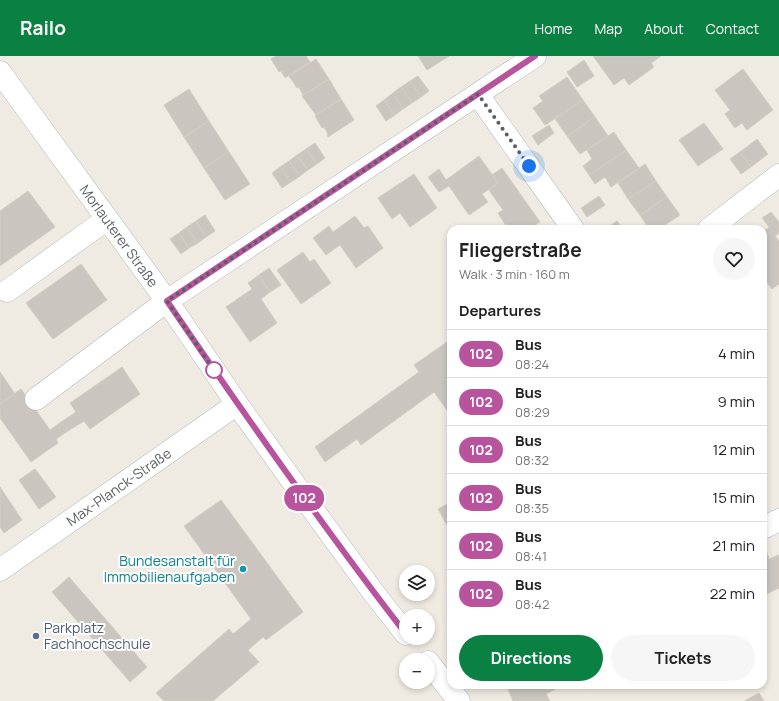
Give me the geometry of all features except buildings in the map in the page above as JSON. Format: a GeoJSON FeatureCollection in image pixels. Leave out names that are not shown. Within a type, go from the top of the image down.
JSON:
{"type":"FeatureCollection","features":[{"type":"Feature","properties":{"kind":"street"},"geometry":{"type":"LineString","coordinates":[[36,399],[167,301],[535,56]]}},
{"type":"Feature","properties":{"kind":"street","name":"Morlauterer Straße"},"geometry":{"type":"LineString","coordinates":[[0,72],[167,301],[237,404],[368,585],[399,625]]}},
{"type":"Feature","properties":{"kind":"street"},"geometry":{"type":"LineString","coordinates":[[478,94],[570,225]]}},
{"type":"Feature","properties":{"kind":"street"},"geometry":{"type":"LineString","coordinates":[[714,225],[779,175]]}},
{"type":"Feature","properties":{"kind":"street"},"geometry":{"type":"LineString","coordinates":[[7,292],[107,219]]}},
{"type":"Feature","properties":{"kind":"street","name":"Max-Planck-Straße"},"geometry":{"type":"LineString","coordinates":[[0,570],[237,404]]}},
{"type":"Feature","properties":{"kind":"street"},"geometry":{"type":"LineString","coordinates":[[767,526],[779,520]]}},
{"type":"Feature","properties":{"kind":"street"},"geometry":{"type":"LineString","coordinates":[[414,645],[421,653]]}},
{"type":"Feature","properties":{"kind":"street"},"geometry":{"type":"LineString","coordinates":[[435,668],[447,678]]}},
{"type":"Feature","properties":{"kind":"street"},"geometry":{"type":"LineString","coordinates":[[453,689],[459,701]]}},
{"type":"Feature","properties":{"kind":"bus line","name":"102"},"geometry":{"type":"LineString","coordinates":[[399,625],[373,592],[237,404],[167,301],[535,56]]}},
{"type":"Feature","properties":{"kind":"place","name":"Bundesanstalt für Immobilienaufgaben"},"geometry":{"type":"Point","coordinates":[243,569]}},
{"type":"Feature","properties":{"kind":"place","name":"Parkplatz Fachhochschule"},"geometry":{"type":"Point","coordinates":[36,636]}},
{"type":"Feature","properties":{"kind":"route"},"geometry":{"type":"LineString","coordinates":[[214,370],[215,372],[167,301],[478,94],[529,166]]}}]}
